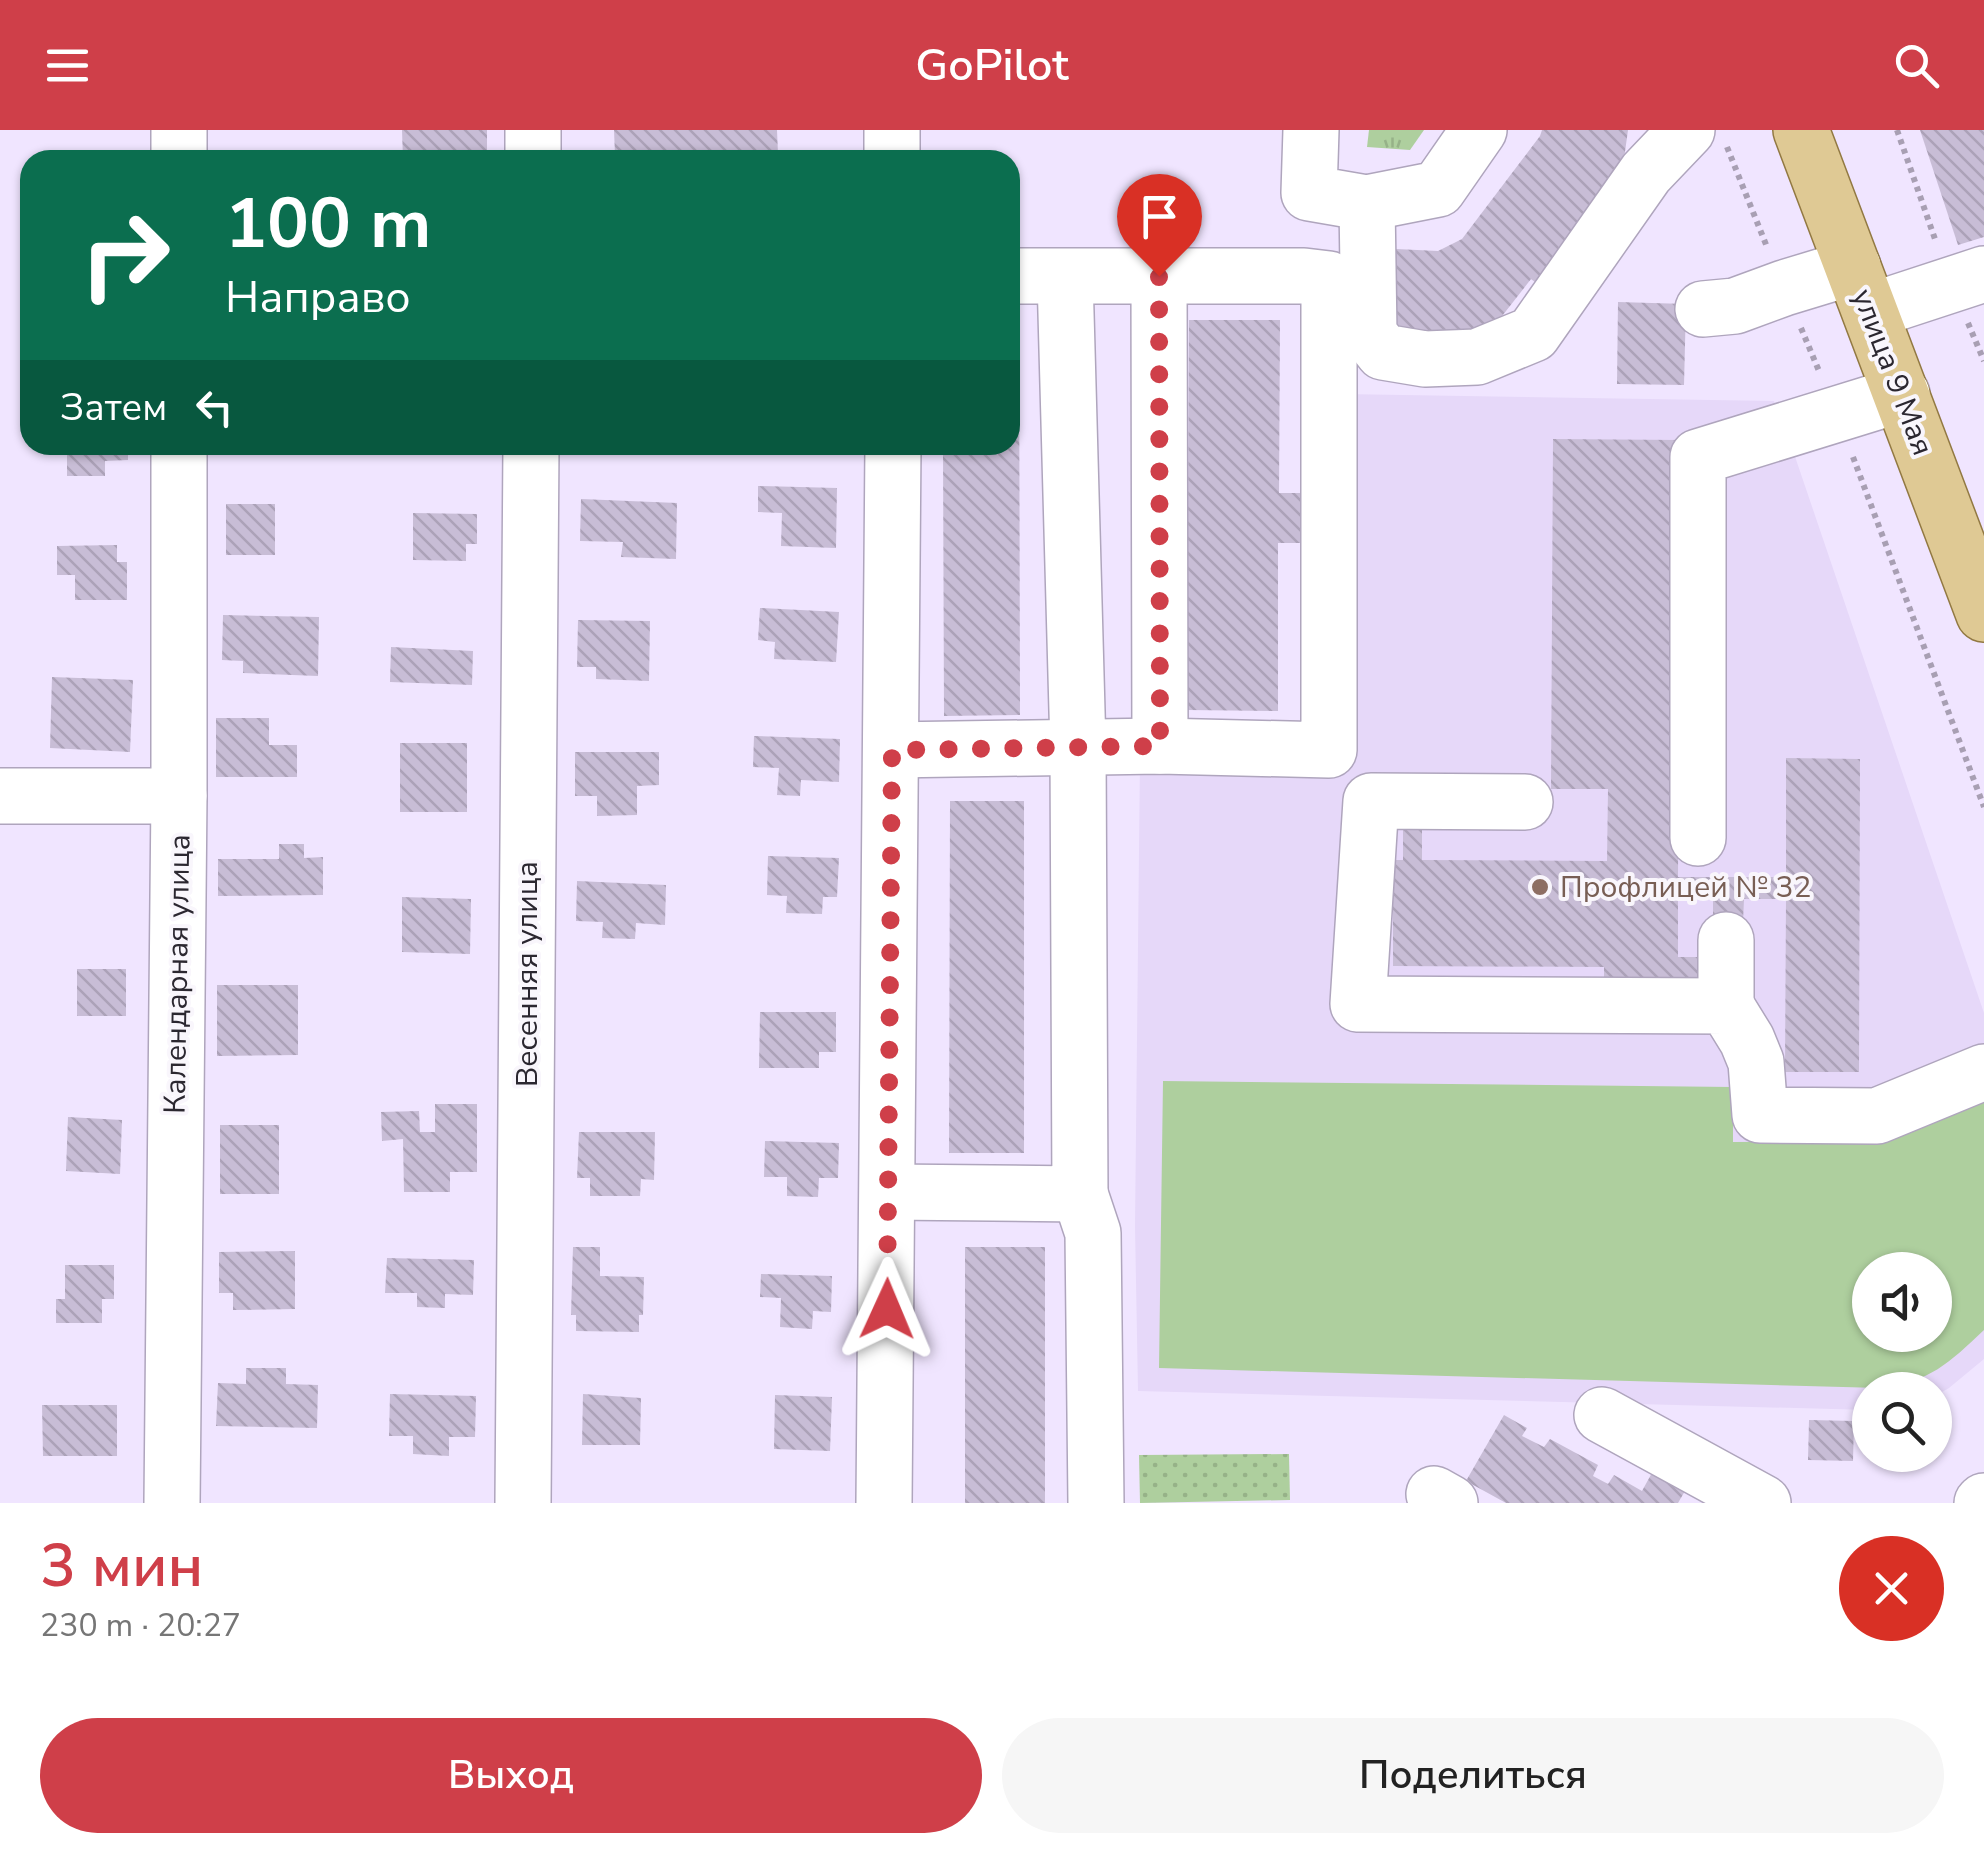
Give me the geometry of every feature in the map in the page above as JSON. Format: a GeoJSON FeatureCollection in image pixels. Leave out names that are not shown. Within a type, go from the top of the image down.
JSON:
{"type":"FeatureCollection","features":[{"type":"Feature","properties":{"kind":"main road","name":"улица 9 Мая"},"geometry":{"type":"LineString","coordinates":[[1801,130],[1984,614]]}},
{"type":"Feature","properties":{"kind":"street"},"geometry":{"type":"LineString","coordinates":[[1311,130],[1309,192],[1367,203],[1438,189],[1479,130]]}},
{"type":"Feature","properties":{"kind":"street"},"geometry":{"type":"LineString","coordinates":[[1367,203],[1369,334],[1383,352],[1425,359],[1477,357],[1533,334],[1646,173],[1687,130]]}},
{"type":"Feature","properties":{"kind":"street"},"geometry":{"type":"LineString","coordinates":[[1703,309],[1735,306],[1784,288],[1862,289],[1984,274]]}},
{"type":"Feature","properties":{"kind":"street"},"geometry":{"type":"LineString","coordinates":[[892,750],[1160,746],[1329,750],[1330,279],[1020,276]]}},
{"type":"Feature","properties":{"kind":"street"},"geometry":{"type":"LineString","coordinates":[[1159,276],[1160,746]]}},
{"type":"Feature","properties":{"kind":"street"},"geometry":{"type":"LineString","coordinates":[[1064,277],[1078,747],[1080,1194],[1093,1233],[1096,1503]]}},
{"type":"Feature","properties":{"kind":"street"},"geometry":{"type":"LineString","coordinates":[[1698,838],[1698,457],[1902,394]]}},
{"type":"Feature","properties":{"kind":"street","name":"Календарная улица"},"geometry":{"type":"LineString","coordinates":[[172,1503],[179,455]]}},
{"type":"Feature","properties":{"kind":"street","name":"Весенняя улица"},"geometry":{"type":"LineString","coordinates":[[523,1503],[530,455]]}},
{"type":"Feature","properties":{"kind":"street"},"geometry":{"type":"LineString","coordinates":[[884,1503],[894,455]]}},
{"type":"Feature","properties":{"kind":"street"},"geometry":{"type":"LineString","coordinates":[[0,796],[179,796]]}},
{"type":"Feature","properties":{"kind":"street"},"geometry":{"type":"LineString","coordinates":[[1525,802],[1372,802],[1358,1004],[1726,1006]]}},
{"type":"Feature","properties":{"kind":"street"},"geometry":{"type":"LineString","coordinates":[[1726,940],[1726,1006],[1756,1062],[1760,1114],[1877,1116],[1984,1072]]}},
{"type":"Feature","properties":{"kind":"street"},"geometry":{"type":"LineString","coordinates":[[888,1192],[1080,1194]]}},
{"type":"Feature","properties":{"kind":"street"},"geometry":{"type":"LineString","coordinates":[[1602,1416],[1763,1503]]}},
{"type":"Feature","properties":{"kind":"path"},"geometry":{"type":"LineString","coordinates":[[1720,130],[1837,414],[1984,808]]}},
{"type":"Feature","properties":{"kind":"shaded area","name":"Профлицей № 32"},"geometry":{"type":"Polygon","coordinates":[[[1342,394],[1774,401],[1984,1013],[1984,1359],[1952,1386],[1952,1372],[1852,1372],[1852,1410],[1138,1391],[1135,1226],[1140,759],[1341,761],[1342,394]]]}},
{"type":"Feature","properties":{"kind":"green space"},"geometry":{"type":"Polygon","coordinates":[[[1369,130],[1424,130],[1410,150],[1367,147],[1369,130]]]}},
{"type":"Feature","properties":{"kind":"green space"},"geometry":{"type":"Polygon","coordinates":[[[1163,1081],[1733,1087],[1733,1142],[1887,1141],[1984,1102],[1984,1330],[1932,1372],[1852,1372],[1852,1387],[1159,1368],[1163,1081]]]}},
{"type":"Feature","properties":{"kind":"green space"},"geometry":{"type":"Polygon","coordinates":[[[1289,1454],[1290,1500],[1140,1503],[1139,1455],[1289,1454]]]}},
{"type":"Feature","properties":{"kind":"building"},"geometry":{"type":"Polygon","coordinates":[[[402,130],[487,130],[487,150],[403,150],[402,130]]]}},
{"type":"Feature","properties":{"kind":"building"},"geometry":{"type":"Polygon","coordinates":[[[614,130],[777,130],[778,150],[615,150],[614,130]]]}},
{"type":"Feature","properties":{"kind":"building"},"geometry":{"type":"Polygon","coordinates":[[[1542,130],[1628,130],[1624,159],[1539,285],[1531,279],[1488,334],[1394,334],[1396,249],[1438,251],[1462,239],[1542,130]]]}},
{"type":"Feature","properties":{"kind":"building"},"geometry":{"type":"Polygon","coordinates":[[[1920,130],[1984,130],[1984,237],[1958,245],[1920,130]]]}},
{"type":"Feature","properties":{"kind":"building"},"geometry":{"type":"Polygon","coordinates":[[[1618,302],[1686,304],[1684,385],[1617,384],[1618,302]]]}},
{"type":"Feature","properties":{"kind":"building"},"geometry":{"type":"Polygon","coordinates":[[[1189,320],[1280,320],[1279,493],[1307,493],[1307,543],[1278,543],[1278,711],[1187,710],[1189,320]]]}},
{"type":"Feature","properties":{"kind":"building"},"geometry":{"type":"Polygon","coordinates":[[[1553,439],[1680,440],[1678,877],[1786,877],[1786,758],[1860,759],[1859,1072],[1785,1072],[1786,899],[1744,899],[1743,922],[1713,922],[1713,898],[1678,898],[1678,957],[1706,957],[1706,978],[1604,992],[1604,967],[1393,966],[1393,860],[1403,860],[1403,824],[1422,825],[1422,860],[1607,861],[1608,789],[1551,789],[1553,439]]]}},
{"type":"Feature","properties":{"kind":"building"},"geometry":{"type":"Polygon","coordinates":[[[67,455],[128,455],[128,460],[105,461],[105,476],[67,476],[67,455]]]}},
{"type":"Feature","properties":{"kind":"building"},"geometry":{"type":"Polygon","coordinates":[[[943,455],[1019,455],[1020,715],[944,716],[943,455]]]}},
{"type":"Feature","properties":{"kind":"building"},"geometry":{"type":"Polygon","coordinates":[[[758,486],[837,488],[836,548],[781,546],[782,513],[758,512],[758,486]]]}},
{"type":"Feature","properties":{"kind":"building"},"geometry":{"type":"Polygon","coordinates":[[[581,499],[677,503],[676,559],[621,557],[623,542],[580,541],[581,499]]]}},
{"type":"Feature","properties":{"kind":"building"},"geometry":{"type":"Polygon","coordinates":[[[226,504],[275,504],[275,555],[226,555],[226,504]]]}},
{"type":"Feature","properties":{"kind":"building"},"geometry":{"type":"Polygon","coordinates":[[[413,513],[477,514],[477,544],[466,544],[466,561],[413,560],[413,513]]]}},
{"type":"Feature","properties":{"kind":"building"},"geometry":{"type":"Polygon","coordinates":[[[117,545],[117,562],[127,562],[127,600],[75,600],[75,575],[57,575],[57,546],[117,545]]]}},
{"type":"Feature","properties":{"kind":"building"},"geometry":{"type":"Polygon","coordinates":[[[760,608],[839,612],[836,662],[774,659],[775,642],[758,640],[760,608]]]}},
{"type":"Feature","properties":{"kind":"building"},"geometry":{"type":"Polygon","coordinates":[[[223,615],[319,617],[318,676],[243,673],[243,661],[222,660],[223,615]]]}},
{"type":"Feature","properties":{"kind":"building"},"geometry":{"type":"Polygon","coordinates":[[[578,620],[650,621],[649,681],[596,679],[596,667],[577,667],[578,620]]]}},
{"type":"Feature","properties":{"kind":"building"},"geometry":{"type":"Polygon","coordinates":[[[391,647],[473,651],[472,685],[390,682],[391,647]]]}},
{"type":"Feature","properties":{"kind":"building"},"geometry":{"type":"Polygon","coordinates":[[[52,677],[133,680],[130,752],[50,748],[52,677]]]}},
{"type":"Feature","properties":{"kind":"building"},"geometry":{"type":"Polygon","coordinates":[[[216,718],[269,718],[269,745],[297,745],[297,777],[216,777],[216,718]]]}},
{"type":"Feature","properties":{"kind":"building"},"geometry":{"type":"Polygon","coordinates":[[[754,736],[840,739],[839,782],[801,780],[800,796],[777,795],[779,768],[753,767],[754,736]]]}},
{"type":"Feature","properties":{"kind":"building"},"geometry":{"type":"Polygon","coordinates":[[[400,743],[467,743],[467,812],[400,812],[400,743]]]}},
{"type":"Feature","properties":{"kind":"building"},"geometry":{"type":"Polygon","coordinates":[[[575,752],[659,752],[659,785],[637,786],[637,815],[597,816],[597,796],[575,796],[575,752]]]}},
{"type":"Feature","properties":{"kind":"building"},"geometry":{"type":"Polygon","coordinates":[[[950,801],[1024,801],[1024,1153],[949,1153],[950,801]]]}},
{"type":"Feature","properties":{"kind":"building"},"geometry":{"type":"Polygon","coordinates":[[[279,844],[304,844],[304,858],[323,857],[323,895],[218,896],[218,859],[279,859],[279,844]]]}},
{"type":"Feature","properties":{"kind":"building"},"geometry":{"type":"Polygon","coordinates":[[[768,856],[839,858],[837,897],[823,897],[822,914],[786,913],[787,896],[767,895],[768,856]]]}},
{"type":"Feature","properties":{"kind":"building"},"geometry":{"type":"Polygon","coordinates":[[[577,881],[666,885],[665,925],[636,923],[635,939],[602,938],[603,922],[576,921],[577,881]]]}},
{"type":"Feature","properties":{"kind":"building"},"geometry":{"type":"Polygon","coordinates":[[[402,897],[471,899],[470,954],[402,952],[402,897]]]}},
{"type":"Feature","properties":{"kind":"building"},"geometry":{"type":"Polygon","coordinates":[[[77,969],[126,969],[126,1016],[77,1016],[77,969]]]}},
{"type":"Feature","properties":{"kind":"building"},"geometry":{"type":"Polygon","coordinates":[[[217,985],[298,985],[298,1055],[217,1056],[217,985]]]}},
{"type":"Feature","properties":{"kind":"building"},"geometry":{"type":"Polygon","coordinates":[[[760,1012],[836,1012],[836,1052],[819,1052],[819,1068],[759,1068],[760,1012]]]}},
{"type":"Feature","properties":{"kind":"building"},"geometry":{"type":"Polygon","coordinates":[[[435,1104],[477,1104],[477,1172],[450,1172],[450,1192],[404,1192],[403,1139],[382,1141],[381,1112],[419,1111],[420,1132],[435,1132],[435,1104]]]}},
{"type":"Feature","properties":{"kind":"building"},"geometry":{"type":"Polygon","coordinates":[[[68,1117],[122,1120],[120,1174],[66,1171],[68,1117]]]}},
{"type":"Feature","properties":{"kind":"building"},"geometry":{"type":"Polygon","coordinates":[[[220,1125],[279,1125],[279,1194],[220,1194],[220,1125]]]}},
{"type":"Feature","properties":{"kind":"building"},"geometry":{"type":"Polygon","coordinates":[[[579,1132],[655,1132],[654,1180],[641,1179],[640,1196],[590,1196],[590,1178],[577,1178],[579,1132]]]}},
{"type":"Feature","properties":{"kind":"building"},"geometry":{"type":"Polygon","coordinates":[[[765,1141],[839,1143],[838,1178],[819,1178],[818,1197],[787,1196],[787,1177],[764,1177],[765,1141]]]}},
{"type":"Feature","properties":{"kind":"building"},"geometry":{"type":"Polygon","coordinates":[[[573,1247],[600,1247],[600,1276],[644,1277],[639,1332],[576,1331],[576,1315],[571,1315],[573,1247]]]}},
{"type":"Feature","properties":{"kind":"building"},"geometry":{"type":"Polygon","coordinates":[[[965,1247],[1045,1247],[1045,1503],[965,1503],[965,1247]]]}},
{"type":"Feature","properties":{"kind":"building"},"geometry":{"type":"Polygon","coordinates":[[[295,1251],[295,1309],[233,1310],[233,1293],[219,1293],[219,1252],[295,1251]]]}},
{"type":"Feature","properties":{"kind":"building"},"geometry":{"type":"Polygon","coordinates":[[[387,1258],[474,1260],[473,1295],[445,1294],[445,1308],[417,1307],[417,1293],[385,1293],[387,1258]]]}},
{"type":"Feature","properties":{"kind":"building"},"geometry":{"type":"Polygon","coordinates":[[[65,1265],[114,1265],[114,1299],[102,1299],[102,1323],[56,1323],[56,1299],[65,1299],[65,1265]]]}},
{"type":"Feature","properties":{"kind":"building"},"geometry":{"type":"Polygon","coordinates":[[[761,1274],[832,1276],[831,1312],[813,1311],[812,1329],[780,1327],[781,1298],[760,1297],[761,1274]]]}},
{"type":"Feature","properties":{"kind":"building"},"geometry":{"type":"Polygon","coordinates":[[[246,1368],[286,1368],[286,1384],[318,1385],[317,1428],[216,1426],[218,1383],[246,1384],[246,1368]]]}},
{"type":"Feature","properties":{"kind":"building"},"geometry":{"type":"Polygon","coordinates":[[[390,1394],[476,1396],[475,1437],[449,1437],[449,1456],[413,1454],[413,1436],[389,1436],[390,1394]]]}},
{"type":"Feature","properties":{"kind":"building"},"geometry":{"type":"Polygon","coordinates":[[[583,1394],[641,1398],[640,1445],[582,1445],[583,1394]]]}},
{"type":"Feature","properties":{"kind":"building"},"geometry":{"type":"Polygon","coordinates":[[[775,1395],[832,1397],[830,1451],[774,1449],[775,1395]]]}},
{"type":"Feature","properties":{"kind":"building"},"geometry":{"type":"Polygon","coordinates":[[[42,1405],[117,1405],[117,1456],[43,1456],[42,1405]]]}},
{"type":"Feature","properties":{"kind":"building"},"geometry":{"type":"Polygon","coordinates":[[[1504,1415],[1527,1428],[1522,1436],[1544,1447],[1550,1439],[1598,1465],[1593,1476],[1608,1484],[1614,1475],[1642,1491],[1659,1460],[1692,1479],[1678,1503],[1506,1503],[1466,1481],[1504,1415]]]}},
{"type":"Feature","properties":{"kind":"building"},"geometry":{"type":"Polygon","coordinates":[[[1809,1420],[1852,1421],[1852,1461],[1808,1460],[1809,1420]]]}},
{"type":"Feature","properties":{"kind":"place","name":"Профлицей № 32"},"geometry":{"type":"Point","coordinates":[1540,887]}},
{"type":"Feature","properties":{"kind":"route"},"geometry":{"type":"LineString","coordinates":[[887,1309],[892,750],[1160,746],[1159,276]]}}]}
